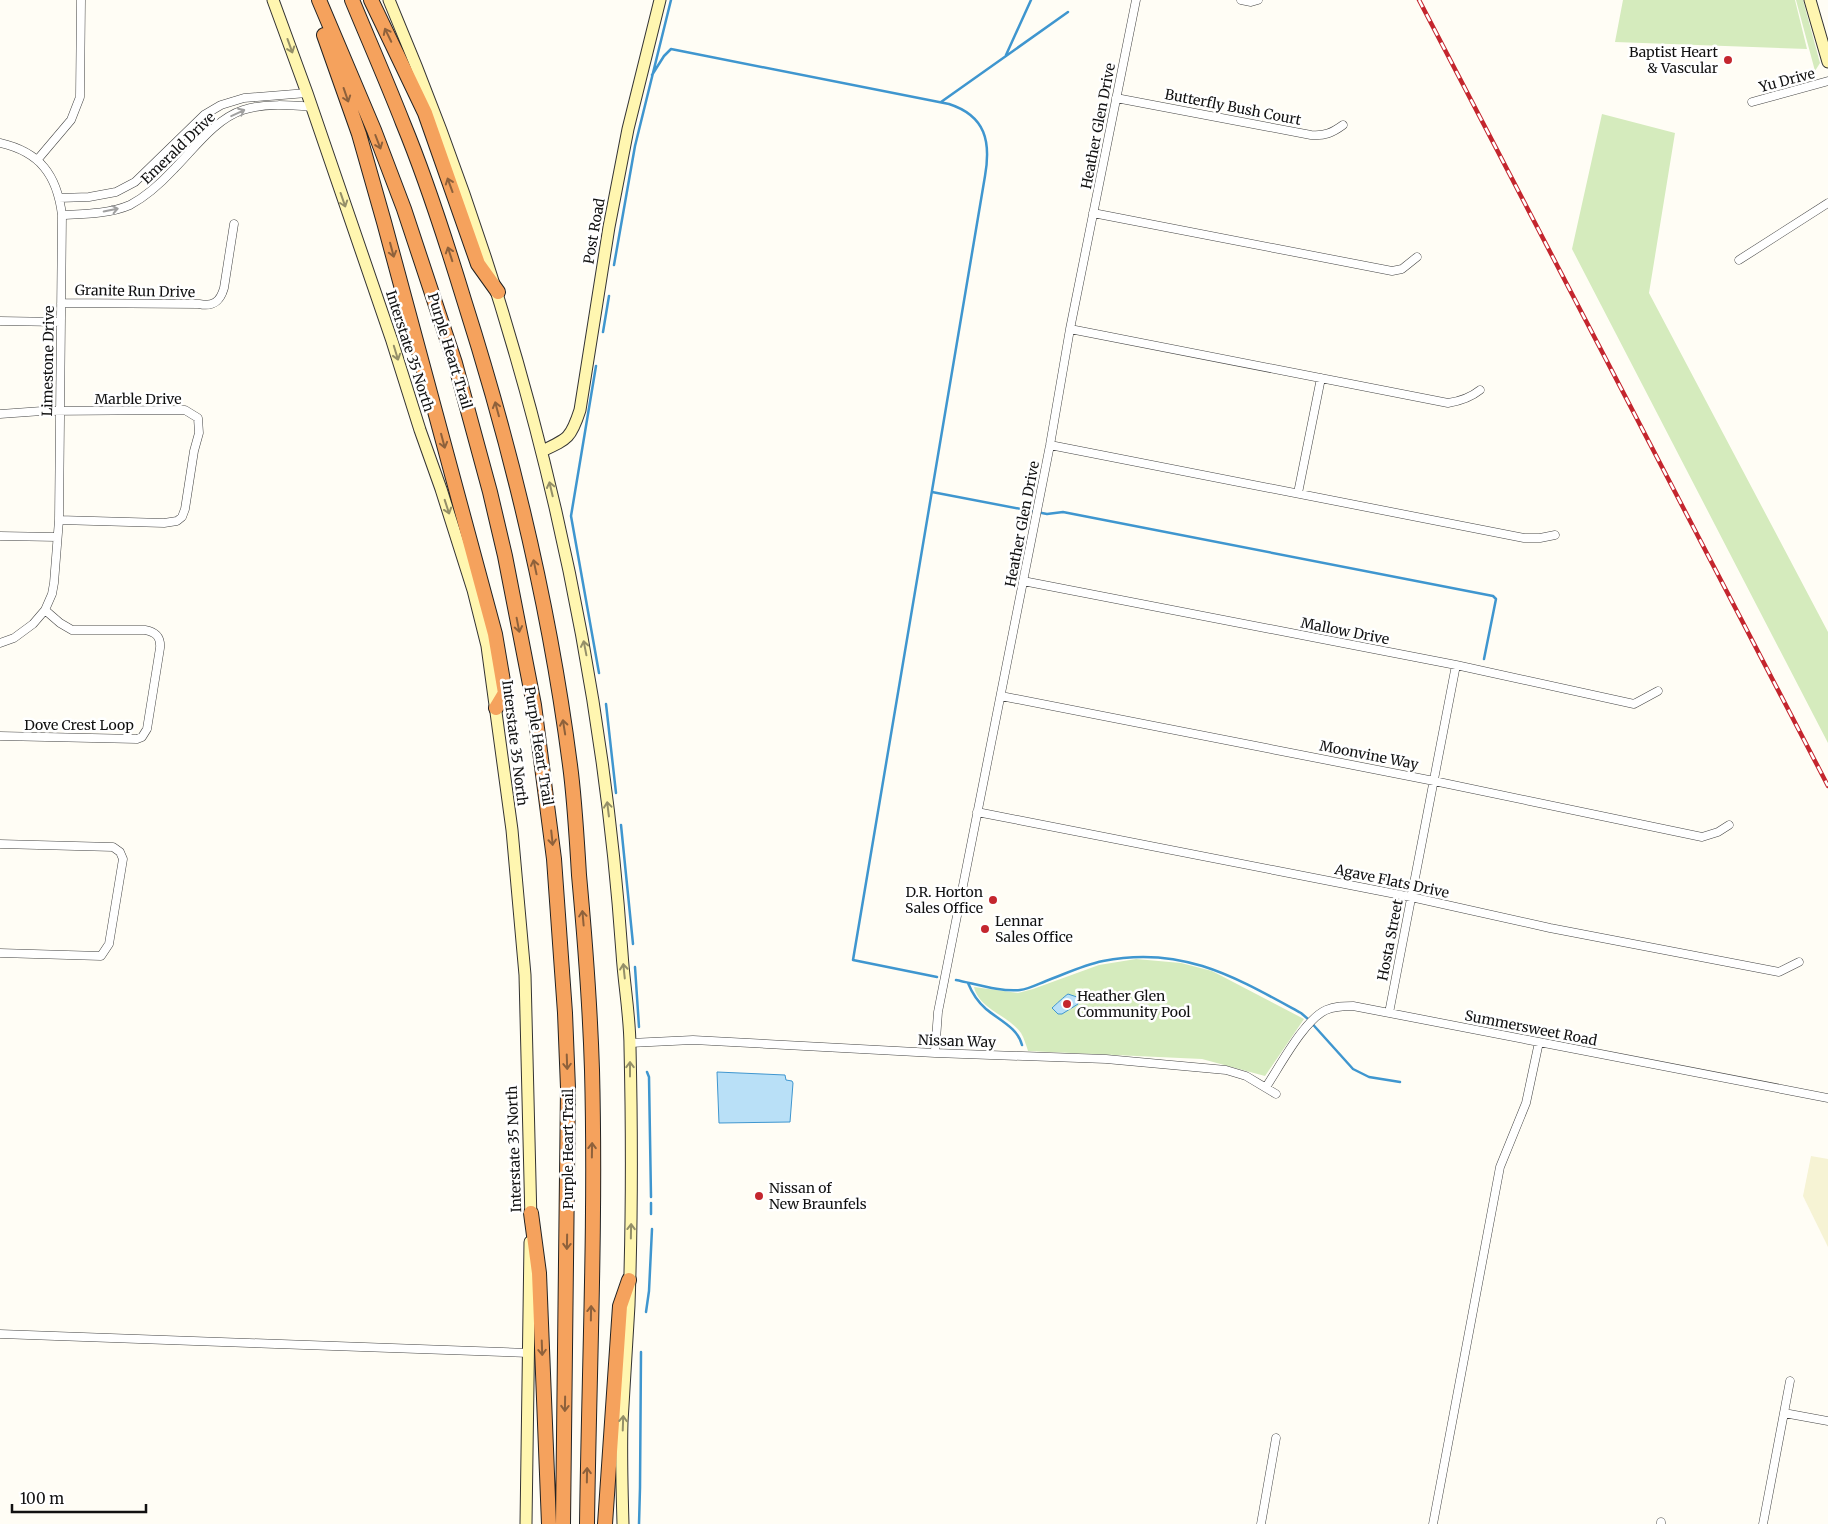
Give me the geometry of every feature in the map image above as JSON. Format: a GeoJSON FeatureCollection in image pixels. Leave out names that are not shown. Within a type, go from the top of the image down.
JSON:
{"type":"FeatureCollection","features":[{"type":"Feature","properties":{"kind":"highway"},"geometry":{"type":"LineString","coordinates":[[310,0],[335,64],[362,143],[412,319],[495,634],[505,693],[496,708]]}},
{"type":"Feature","properties":{"kind":"highway","name":"Purple Heart Trail"},"geometry":{"type":"LineString","coordinates":[[319,0],[374,130],[404,209],[453,354],[505,556],[534,705],[554,858],[565,1013],[568,1088],[563,1524]]}},
{"type":"Feature","properties":{"kind":"highway","name":"Purple Heart Trail"},"geometry":{"type":"LineString","coordinates":[[352,0],[404,124],[426,185],[493,394],[532,550],[562,710],[571,775],[585,938],[592,1073],[591,1317],[587,1524]]}},
{"type":"Feature","properties":{"kind":"highway"},"geometry":{"type":"LineString","coordinates":[[371,0],[425,113],[478,264],[498,292]]}},
{"type":"Feature","properties":{"kind":"highway"},"geometry":{"type":"LineString","coordinates":[[531,1213],[540,1292],[549,1524]]}},
{"type":"Feature","properties":{"kind":"highway"},"geometry":{"type":"LineString","coordinates":[[605,1524],[620,1306],[629,1280]]}},
{"type":"Feature","properties":{"kind":"main road","name":"Interstate 35 North"},"geometry":{"type":"LineString","coordinates":[[274,0],[392,340],[473,590],[487,646],[512,830],[525,975],[531,1213],[526,1524]]}},
{"type":"Feature","properties":{"kind":"main road"},"geometry":{"type":"LineString","coordinates":[[389,0],[418,66],[462,183],[498,292],[542,451],[587,658],[614,854],[630,1043],[633,1122],[629,1280],[622,1424],[623,1524]]}},
{"type":"Feature","properties":{"kind":"main road","name":"Post Road"},"geometry":{"type":"LineString","coordinates":[[542,451],[563,441],[573,430],[580,410],[609,227],[628,129],[660,0]]}},
{"type":"Feature","properties":{"kind":"main road"},"geometry":{"type":"LineString","coordinates":[[1810,0],[1827,55]]}},
{"type":"Feature","properties":{"kind":"street"},"geometry":{"type":"LineString","coordinates":[[38,159],[71,120],[80,97],[81,0]]}},
{"type":"Feature","properties":{"kind":"street","name":"Heather Glen Drive"},"geometry":{"type":"LineString","coordinates":[[935,1053],[938,1012],[1050,445],[1070,328],[1136,0]]}},
{"type":"Feature","properties":{"kind":"street"},"geometry":{"type":"LineString","coordinates":[[1242,0],[1251,2],[1258,0]]}},
{"type":"Feature","properties":{"kind":"street","name":"Yu Drive"},"geometry":{"type":"LineString","coordinates":[[1752,102],[1828,81]]}},
{"type":"Feature","properties":{"kind":"street","name":"Emerald Drive"},"geometry":{"type":"LineString","coordinates":[[59,198],[89,197],[116,192],[135,182],[204,115],[221,105],[244,98],[307,93]]}},
{"type":"Feature","properties":{"kind":"street","name":"Butterfly Bush Court"},"geometry":{"type":"LineString","coordinates":[[1116,98],[1311,135],[1323,136],[1334,132],[1343,125]]}},
{"type":"Feature","properties":{"kind":"street","name":"Emerald Drive"},"geometry":{"type":"LineString","coordinates":[[62,215],[111,211],[130,205],[162,182],[209,133],[224,121],[244,110],[286,104],[312,107]]}},
{"type":"Feature","properties":{"kind":"street","name":"Limestone Drive"},"geometry":{"type":"LineString","coordinates":[[0,143],[11,145],[38,159],[56,185],[62,215],[59,520],[56,537],[53,589],[44,610],[28,629],[14,638],[0,643]]}},
{"type":"Feature","properties":{"kind":"street"},"geometry":{"type":"LineString","coordinates":[[1738,260],[1828,202]]}},
{"type":"Feature","properties":{"kind":"street"},"geometry":{"type":"LineString","coordinates":[[1093,213],[1392,270],[1402,268],[1417,257]]}},
{"type":"Feature","properties":{"kind":"street","name":"Granite Run Drive"},"geometry":{"type":"LineString","coordinates":[[61,303],[198,304],[208,306],[214,304],[221,297],[224,288],[234,224]]}},
{"type":"Feature","properties":{"kind":"street"},"geometry":{"type":"LineString","coordinates":[[0,321],[61,322]]}},
{"type":"Feature","properties":{"kind":"street"},"geometry":{"type":"LineString","coordinates":[[1070,328],[1448,403],[1472,397],[1480,390]]}},
{"type":"Feature","properties":{"kind":"street"},"geometry":{"type":"LineString","coordinates":[[1298,493],[1321,378]]}},
{"type":"Feature","properties":{"kind":"street","name":"Marble Drive"},"geometry":{"type":"LineString","coordinates":[[59,412],[185,410],[198,418],[199,427],[185,509],[182,517],[177,521],[164,523],[59,520]]}},
{"type":"Feature","properties":{"kind":"street"},"geometry":{"type":"LineString","coordinates":[[0,414],[59,412]]}},
{"type":"Feature","properties":{"kind":"street"},"geometry":{"type":"LineString","coordinates":[[1050,445],[1524,538],[1540,538],[1555,535]]}},
{"type":"Feature","properties":{"kind":"street"},"geometry":{"type":"LineString","coordinates":[[0,536],[56,537]]}},
{"type":"Feature","properties":{"kind":"street","name":"Mallow Drive"},"geometry":{"type":"LineString","coordinates":[[1023,581],[1456,665],[1634,704],[1658,691]]}},
{"type":"Feature","properties":{"kind":"street","name":"Dove Crest Loop"},"geometry":{"type":"LineString","coordinates":[[0,736],[137,739],[142,737],[147,729],[160,648],[158,635],[150,630],[72,630],[44,610]]}},
{"type":"Feature","properties":{"kind":"street","name":"Hosta Street"},"geometry":{"type":"LineString","coordinates":[[1389,1013],[1456,665]]}},
{"type":"Feature","properties":{"kind":"street","name":"Moonvine Way"},"geometry":{"type":"LineString","coordinates":[[1001,696],[1434,781],[1702,837],[1718,832],[1729,825]]}},
{"type":"Feature","properties":{"kind":"street","name":"Agave Flats Drive"},"geometry":{"type":"LineString","coordinates":[[977,812],[1411,897],[1550,928],[1779,972],[1799,962]]}},
{"type":"Feature","properties":{"kind":"street"},"geometry":{"type":"LineString","coordinates":[[0,844],[113,847],[120,852],[123,859],[109,944],[101,956],[0,953]]}},
{"type":"Feature","properties":{"kind":"street","name":"Summersweet Road"},"geometry":{"type":"LineString","coordinates":[[1266,1087],[1304,1029],[1316,1016],[1335,1007],[1354,1006],[1828,1098]]}},
{"type":"Feature","properties":{"kind":"street","name":"Nissan Way"},"geometry":{"type":"LineString","coordinates":[[630,1043],[693,1040],[935,1053],[1106,1059],[1226,1070],[1246,1076],[1276,1094]]}},
{"type":"Feature","properties":{"kind":"street"},"geometry":{"type":"LineString","coordinates":[[1433,1524],[1500,1167],[1526,1103],[1539,1042]]}},
{"type":"Feature","properties":{"kind":"street"},"geometry":{"type":"LineString","coordinates":[[0,1334],[529,1354]]}},
{"type":"Feature","properties":{"kind":"street"},"geometry":{"type":"LineString","coordinates":[[1764,1524],[1790,1381]]}},
{"type":"Feature","properties":{"kind":"street"},"geometry":{"type":"LineString","coordinates":[[1784,1413],[1828,1421]]}},
{"type":"Feature","properties":{"kind":"street"},"geometry":{"type":"LineString","coordinates":[[1261,1524],[1276,1438]]}},
{"type":"Feature","properties":{"kind":"shaded area"},"geometry":{"type":"Polygon","coordinates":[[[1811,1156],[1828,1159],[1828,1247],[1803,1196],[1811,1156]]]}},
{"type":"Feature","properties":{"kind":"green space"},"geometry":{"type":"Polygon","coordinates":[[[1623,0],[1795,0],[1807,49],[1615,42],[1623,0]]]}},
{"type":"Feature","properties":{"kind":"green space"},"geometry":{"type":"Polygon","coordinates":[[[1796,0],[1803,0],[1820,63],[1815,71],[1796,0]]]}},
{"type":"Feature","properties":{"kind":"green space"},"geometry":{"type":"Polygon","coordinates":[[[1602,114],[1675,133],[1649,293],[1828,632],[1828,743],[1572,249],[1602,114]]]}},
{"type":"Feature","properties":{"kind":"green space"},"geometry":{"type":"Polygon","coordinates":[[[1136,959],[1181,963],[1212,971],[1304,1019],[1265,1076],[1202,1059],[1028,1051],[1021,1033],[1009,1021],[982,1001],[974,987],[1018,993],[1099,965],[1136,959]]]}},
{"type":"Feature","properties":{"kind":"water","name":"Heather Glen Community Pool"},"geometry":{"type":"Polygon","coordinates":[[[1068,994],[1077,997],[1078,1004],[1062,1014],[1058,1014],[1052,1008],[1068,994]]]}},
{"type":"Feature","properties":{"kind":"water"},"geometry":{"type":"Polygon","coordinates":[[[717,1072],[785,1075],[786,1080],[793,1083],[790,1122],[719,1123],[717,1072]]]}},
{"type":"Feature","properties":{"kind":"waterway"},"geometry":{"type":"LineString","coordinates":[[614,265],[635,146],[671,0]]}},
{"type":"Feature","properties":{"kind":"waterway"},"geometry":{"type":"LineString","coordinates":[[1006,55],[1031,0]]}},
{"type":"Feature","properties":{"kind":"waterway"},"geometry":{"type":"LineString","coordinates":[[941,102],[1068,12]]}},
{"type":"Feature","properties":{"kind":"waterway"},"geometry":{"type":"LineString","coordinates":[[652,75],[664,56],[671,49],[949,104],[971,116],[978,123],[986,141],[987,164],[853,960],[937,977]]}},
{"type":"Feature","properties":{"kind":"waterway"},"geometry":{"type":"LineString","coordinates":[[603,332],[609,296]]}},
{"type":"Feature","properties":{"kind":"waterway"},"geometry":{"type":"LineString","coordinates":[[596,366],[571,516],[599,673]]}},
{"type":"Feature","properties":{"kind":"waterway"},"geometry":{"type":"LineString","coordinates":[[932,492],[1047,514],[1063,512],[1493,596],[1496,599],[1484,659]]}},
{"type":"Feature","properties":{"kind":"waterway"},"geometry":{"type":"LineString","coordinates":[[606,704],[616,793]]}},
{"type":"Feature","properties":{"kind":"waterway"},"geometry":{"type":"LineString","coordinates":[[621,825],[633,944]]}},
{"type":"Feature","properties":{"kind":"waterway"},"geometry":{"type":"LineString","coordinates":[[956,980],[996,989],[1020,990],[1030,988],[1081,967],[1103,961],[1131,957],[1158,957],[1183,961],[1207,968],[1253,987],[1301,1013],[1353,1069],[1369,1077],[1400,1082]]}},
{"type":"Feature","properties":{"kind":"waterway"},"geometry":{"type":"LineString","coordinates":[[635,967],[639,1027]]}},
{"type":"Feature","properties":{"kind":"waterway"},"geometry":{"type":"LineString","coordinates":[[968,983],[980,1003],[1012,1029],[1017,1034],[1022,1045]]}},
{"type":"Feature","properties":{"kind":"waterway"},"geometry":{"type":"LineString","coordinates":[[647,1072],[649,1077],[651,1197]]}},
{"type":"Feature","properties":{"kind":"waterway"},"geometry":{"type":"LineString","coordinates":[[651,1203],[651,1214]]}},
{"type":"Feature","properties":{"kind":"waterway"},"geometry":{"type":"LineString","coordinates":[[646,1312],[652,1229]]}},
{"type":"Feature","properties":{"kind":"waterway"},"geometry":{"type":"LineString","coordinates":[[639,1524],[641,1352]]}},
{"type":"Feature","properties":{"kind":"railway"},"geometry":{"type":"LineString","coordinates":[[1419,0],[1828,786]]}},
{"type":"Feature","properties":{"kind":"place","name":"Baptist Heart & Vascular"},"geometry":{"type":"Point","coordinates":[1728,60]}},
{"type":"Feature","properties":{"kind":"place","name":"D.R. Horton Sales Office"},"geometry":{"type":"Point","coordinates":[993,900]}},
{"type":"Feature","properties":{"kind":"place","name":"Lennar Sales Office"},"geometry":{"type":"Point","coordinates":[985,929]}},
{"type":"Feature","properties":{"kind":"place","name":"Heather Glen Community Pool"},"geometry":{"type":"Point","coordinates":[1067,1004]}},
{"type":"Feature","properties":{"kind":"place","name":"Nissan of New Braunfels"},"geometry":{"type":"Point","coordinates":[759,1196]}}]}
